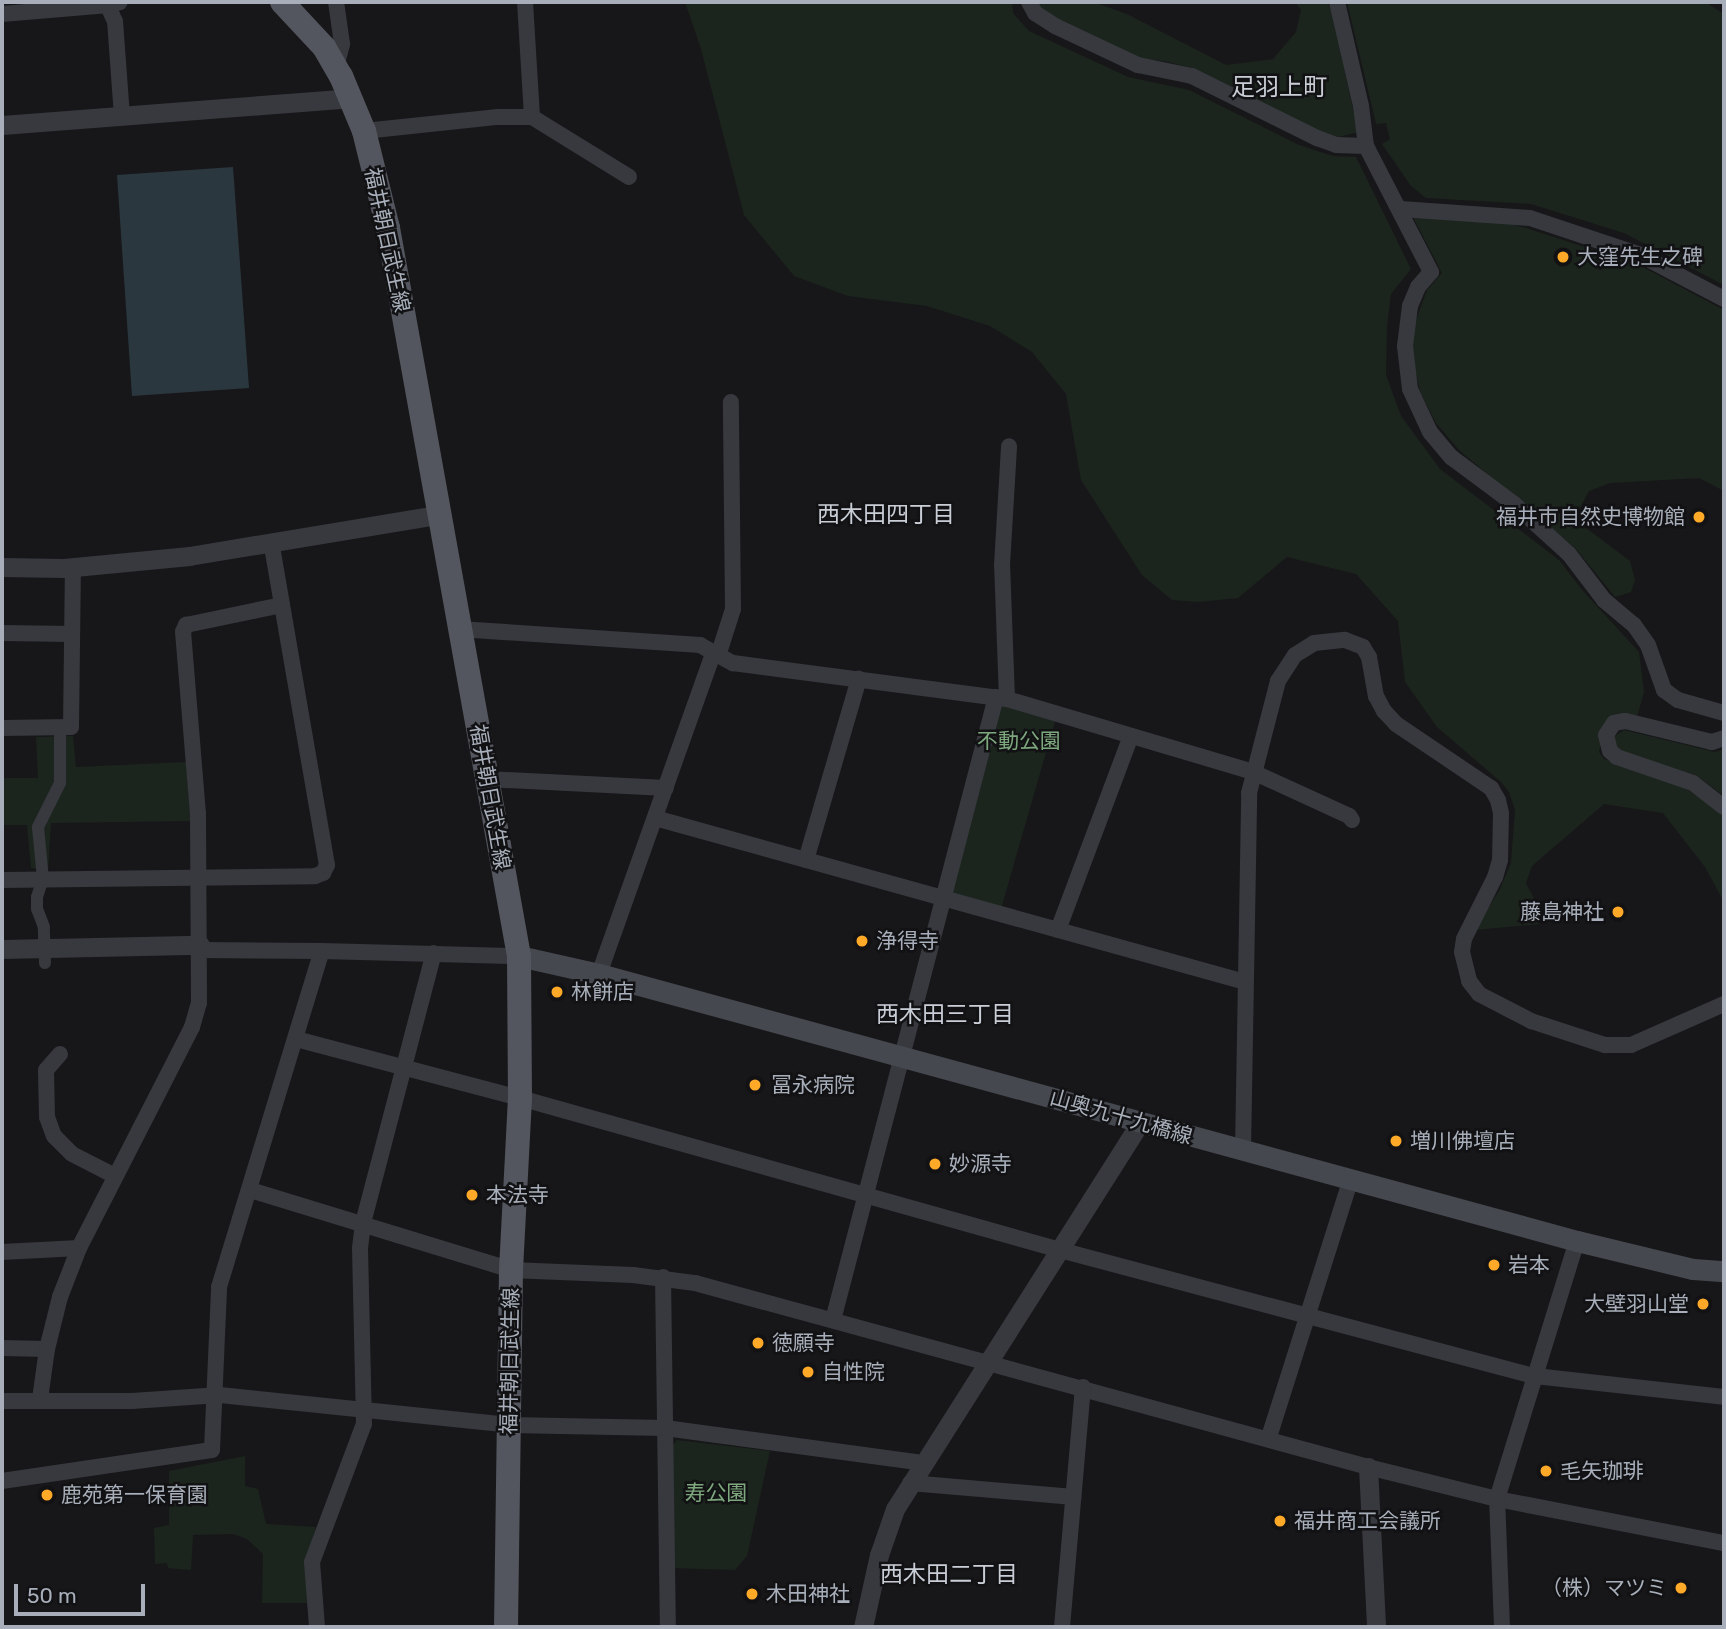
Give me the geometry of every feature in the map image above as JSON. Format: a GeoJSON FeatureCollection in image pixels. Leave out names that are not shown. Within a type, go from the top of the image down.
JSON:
{"type":"FeatureCollection","features":[{"type":"Feature","properties":{"kind":"main road","name":"福井朝日武生線"},"geometry":{"type":"LineString","coordinates":[[282,2],[324,47],[336,67],[364,131],[388,228],[519,956],[520,1098],[511,1270],[506,1627]]}},
{"type":"Feature","properties":{"kind":"main road","name":"山奥九十九橋線"},"geometry":{"type":"LineString","coordinates":[[519,956],[599,974],[1577,1241],[1693,1269],[1724,1271]]}},
{"type":"Feature","properties":{"kind":"street"},"geometry":{"type":"LineString","coordinates":[[336,67],[342,44],[337,2]]}},
{"type":"Feature","properties":{"kind":"street"},"geometry":{"type":"LineString","coordinates":[[525,2],[533,117]]}},
{"type":"Feature","properties":{"kind":"street"},"geometry":{"type":"LineString","coordinates":[[1029,2],[1035,13],[1055,26],[1138,65],[1192,76],[1336,145],[1366,146]]}},
{"type":"Feature","properties":{"kind":"street"},"geometry":{"type":"LineString","coordinates":[[1336,2],[1361,106],[1366,146],[1401,209],[1431,272],[1418,287],[1410,306],[1405,346],[1410,390],[1430,432],[1451,457],[1514,504],[1569,554],[1604,600],[1634,625],[1648,645],[1664,690],[1678,700],[1724,713]]}},
{"type":"Feature","properties":{"kind":"street"},"geometry":{"type":"LineString","coordinates":[[2,14],[112,3],[122,116]]}},
{"type":"Feature","properties":{"kind":"street"},"geometry":{"type":"LineString","coordinates":[[2,125],[351,99]]}},
{"type":"Feature","properties":{"kind":"street"},"geometry":{"type":"LineString","coordinates":[[364,131],[498,117],[533,117],[629,177]]}},
{"type":"Feature","properties":{"kind":"street"},"geometry":{"type":"LineString","coordinates":[[1401,209],[1530,218],[1638,254],[1724,299]]}},
{"type":"Feature","properties":{"kind":"street"},"geometry":{"type":"LineString","coordinates":[[599,974],[733,609],[731,402]]}},
{"type":"Feature","properties":{"kind":"street"},"geometry":{"type":"LineString","coordinates":[[833,1320],[863,1195],[942,898],[1002,698],[1002,565],[1009,446]]}},
{"type":"Feature","properties":{"kind":"street"},"geometry":{"type":"LineString","coordinates":[[2,567],[73,568],[189,556],[438,515]]}},
{"type":"Feature","properties":{"kind":"street"},"geometry":{"type":"LineString","coordinates":[[2,880],[315,876],[323,873],[327,865],[271,542]]}},
{"type":"Feature","properties":{"kind":"street"},"geometry":{"type":"LineString","coordinates":[[2,728],[71,727],[73,568]]}},
{"type":"Feature","properties":{"kind":"street"},"geometry":{"type":"LineString","coordinates":[[40,1399],[47,1349],[60,1297],[79,1248],[192,1027],[199,1003],[198,814],[183,632],[186,625],[282,605]]}},
{"type":"Feature","properties":{"kind":"street"},"geometry":{"type":"LineString","coordinates":[[459,629],[699,645],[733,663],[1002,698],[1252,772],[1349,816],[1352,820]]}},
{"type":"Feature","properties":{"kind":"street"},"geometry":{"type":"LineString","coordinates":[[2,633],[72,634]]}},
{"type":"Feature","properties":{"kind":"street"},"geometry":{"type":"LineString","coordinates":[[1243,1150],[1252,772],[1278,681],[1286,665],[1304,648],[1322,641],[1345,640],[1363,647],[1369,657],[1376,695],[1384,711],[1396,724],[1490,788],[1497,800],[1502,823],[1500,860],[1495,877],[1464,939],[1462,952],[1469,981],[1479,994],[1531,1021],[1605,1045],[1632,1045],[1724,1003]]}},
{"type":"Feature","properties":{"kind":"street"},"geometry":{"type":"LineString","coordinates":[[807,860],[859,679]]}},
{"type":"Feature","properties":{"kind":"street"},"geometry":{"type":"LineString","coordinates":[[1724,738],[1712,742],[1625,721],[1615,723],[1606,735],[1610,751],[1617,757],[1693,783],[1724,807]]}},
{"type":"Feature","properties":{"kind":"street"},"geometry":{"type":"LineString","coordinates":[[45,956],[44,927],[37,909],[37,897],[43,880],[38,827],[60,783],[60,727]]}},
{"type":"Feature","properties":{"kind":"street"},"geometry":{"type":"LineString","coordinates":[[1058,930],[1131,736]]}},
{"type":"Feature","properties":{"kind":"street"},"geometry":{"type":"LineString","coordinates":[[486,779],[666,788]]}},
{"type":"Feature","properties":{"kind":"street"},"geometry":{"type":"LineString","coordinates":[[655,818],[1245,982]]}},
{"type":"Feature","properties":{"kind":"street"},"geometry":{"type":"LineString","coordinates":[[2,949],[45,956],[200,948],[519,956]]}},
{"type":"Feature","properties":{"kind":"street"},"geometry":{"type":"LineString","coordinates":[[2,1481],[212,1450],[212,1395],[219,1287],[322,951]]}},
{"type":"Feature","properties":{"kind":"street"},"geometry":{"type":"LineString","coordinates":[[317,1627],[312,1562],[364,1424],[366,1411],[360,1248],[363,1223],[434,954]]}},
{"type":"Feature","properties":{"kind":"street"},"geometry":{"type":"LineString","coordinates":[[296,1039],[520,1098],[1060,1250],[1535,1376],[1724,1397]]}},
{"type":"Feature","properties":{"kind":"street"},"geometry":{"type":"LineString","coordinates":[[60,1054],[46,1070],[47,1116],[54,1136],[72,1154],[116,1176]]}},
{"type":"Feature","properties":{"kind":"street"},"geometry":{"type":"LineString","coordinates":[[863,1627],[879,1555],[895,1509],[1141,1122]]}},
{"type":"Feature","properties":{"kind":"street"},"geometry":{"type":"LineString","coordinates":[[1269,1437],[1305,1315],[1350,1181]]}},
{"type":"Feature","properties":{"kind":"street"},"geometry":{"type":"LineString","coordinates":[[250,1189],[511,1270],[663,1277],[989,1361],[1497,1499],[1724,1543]]}},
{"type":"Feature","properties":{"kind":"street"},"geometry":{"type":"LineString","coordinates":[[1502,1627],[1497,1499],[1577,1241]]}},
{"type":"Feature","properties":{"kind":"street"},"geometry":{"type":"LineString","coordinates":[[2,1252],[79,1248]]}},
{"type":"Feature","properties":{"kind":"street"},"geometry":{"type":"LineString","coordinates":[[663,1277],[668,1627]]}},
{"type":"Feature","properties":{"kind":"street"},"geometry":{"type":"LineString","coordinates":[[2,1348],[47,1349]]}},
{"type":"Feature","properties":{"kind":"street"},"geometry":{"type":"LineString","coordinates":[[1062,1627],[1083,1387]]}},
{"type":"Feature","properties":{"kind":"street"},"geometry":{"type":"LineString","coordinates":[[2,1401],[132,1401],[212,1395],[509,1425],[665,1429],[923,1462]]}},
{"type":"Feature","properties":{"kind":"street"},"geometry":{"type":"LineString","coordinates":[[1368,1466],[1376,1627]]}},
{"type":"Feature","properties":{"kind":"street"},"geometry":{"type":"LineString","coordinates":[[910,1483],[1073,1497]]}},
{"type":"Feature","properties":{"kind":"green space"},"geometry":{"type":"Polygon","coordinates":[[[685,2],[1012,2],[1013,13],[1029,31],[1128,77],[1189,90],[1299,145],[1333,156],[1356,157],[1411,269],[1391,294],[1387,326],[1386,375],[1401,416],[1440,469],[1559,560],[1583,591],[1639,652],[1644,692],[1637,717],[1605,723],[1599,752],[1604,759],[1686,789],[1705,800],[1723,816],[1724,902],[1705,867],[1663,813],[1604,804],[1532,866],[1526,883],[1540,910],[1540,924],[1474,930],[1499,891],[1511,863],[1515,810],[1509,792],[1501,782],[1437,727],[1405,682],[1398,621],[1356,574],[1287,557],[1238,598],[1198,602],[1172,600],[1142,575],[1081,480],[1066,394],[1032,352],[990,326],[927,306],[848,296],[794,276],[744,215],[701,49],[685,2]]]}},
{"type":"Feature","properties":{"kind":"green space"},"geometry":{"type":"Polygon","coordinates":[[[1035,2],[1093,2],[1127,14],[1226,65],[1273,59],[1296,32],[1301,10],[1295,2],[1327,2],[1332,12],[1358,132],[1339,137],[1318,131],[1196,69],[1164,61],[1139,59],[1038,10],[1035,2]]]}},
{"type":"Feature","properties":{"kind":"green space"},"geometry":{"type":"Polygon","coordinates":[[[1347,2],[1705,2],[1724,14],[1724,285],[1624,233],[1531,204],[1426,198],[1411,186],[1382,144],[1390,139],[1386,123],[1376,124],[1347,2]]]}},
{"type":"Feature","properties":{"kind":"green space"},"geometry":{"type":"Polygon","coordinates":[[[1413,217],[1502,222],[1526,228],[1637,264],[1724,310],[1724,491],[1699,478],[1610,483],[1589,491],[1574,519],[1630,561],[1635,580],[1631,592],[1615,597],[1576,549],[1459,450],[1436,423],[1420,392],[1412,355],[1415,323],[1427,290],[1442,273],[1413,217]]]}},
{"type":"Feature","properties":{"kind":"green space","name":"不動公園"},"geometry":{"type":"Polygon","coordinates":[[[1000,705],[1055,721],[1001,909],[949,893],[1000,705]]]}},
{"type":"Feature","properties":{"kind":"green space"},"geometry":{"type":"Polygon","coordinates":[[[1624,730],[1715,752],[1724,749],[1724,796],[1696,775],[1620,752],[1615,746],[1615,736],[1624,730]]]}},
{"type":"Feature","properties":{"kind":"green space"},"geometry":{"type":"Polygon","coordinates":[[[73,736],[76,767],[186,762],[191,821],[51,823],[48,871],[31,868],[27,825],[2,825],[2,778],[38,778],[36,737],[73,736]]]}},
{"type":"Feature","properties":{"kind":"green space","name":"寿公園"},"geometry":{"type":"Polygon","coordinates":[[[677,1440],[770,1451],[747,1556],[735,1570],[672,1568],[670,1448],[677,1440]]]}},
{"type":"Feature","properties":{"kind":"green space"},"geometry":{"type":"Polygon","coordinates":[[[245,1456],[245,1486],[258,1489],[266,1524],[316,1527],[306,1559],[307,1603],[262,1603],[263,1554],[247,1539],[233,1534],[193,1535],[191,1570],[168,1568],[167,1563],[155,1564],[154,1528],[169,1525],[169,1471],[245,1456]]]}},
{"type":"Feature","properties":{"kind":"shaded area"},"geometry":{"type":"Polygon","coordinates":[[[233,167],[249,388],[132,396],[117,175],[233,167]]]}},
{"type":"Feature","properties":{"kind":"place","name":"大窪先生之碑"},"geometry":{"type":"Point","coordinates":[1563,257]}},
{"type":"Feature","properties":{"kind":"place","name":"福井市自然史博物館"},"geometry":{"type":"Point","coordinates":[1699,517]}},
{"type":"Feature","properties":{"kind":"place","name":"藤島神社"},"geometry":{"type":"Point","coordinates":[1618,912]}},
{"type":"Feature","properties":{"kind":"place","name":"浄得寺"},"geometry":{"type":"Point","coordinates":[862,941]}},
{"type":"Feature","properties":{"kind":"place","name":"林餅店"},"geometry":{"type":"Point","coordinates":[557,992]}},
{"type":"Feature","properties":{"kind":"place","name":"冨永病院"},"geometry":{"type":"Point","coordinates":[755,1085]}},
{"type":"Feature","properties":{"kind":"place","name":"増川佛壇店"},"geometry":{"type":"Point","coordinates":[1396,1141]}},
{"type":"Feature","properties":{"kind":"place","name":"妙源寺"},"geometry":{"type":"Point","coordinates":[935,1164]}},
{"type":"Feature","properties":{"kind":"place","name":"本法寺"},"geometry":{"type":"Point","coordinates":[472,1195]}},
{"type":"Feature","properties":{"kind":"place","name":"岩本"},"geometry":{"type":"Point","coordinates":[1494,1265]}},
{"type":"Feature","properties":{"kind":"place","name":"大壁羽山堂"},"geometry":{"type":"Point","coordinates":[1703,1304]}},
{"type":"Feature","properties":{"kind":"place","name":"徳願寺"},"geometry":{"type":"Point","coordinates":[758,1343]}},
{"type":"Feature","properties":{"kind":"place","name":"自性院"},"geometry":{"type":"Point","coordinates":[808,1372]}},
{"type":"Feature","properties":{"kind":"place","name":"毛矢珈琲"},"geometry":{"type":"Point","coordinates":[1546,1471]}},
{"type":"Feature","properties":{"kind":"place","name":"鹿苑第一保育園"},"geometry":{"type":"Point","coordinates":[47,1495]}},
{"type":"Feature","properties":{"kind":"place","name":"福井商工会議所"},"geometry":{"type":"Point","coordinates":[1280,1521]}},
{"type":"Feature","properties":{"kind":"place","name":"（株）マツミ"},"geometry":{"type":"Point","coordinates":[1681,1588]}},
{"type":"Feature","properties":{"kind":"place","name":"木田神社"},"geometry":{"type":"Point","coordinates":[752,1594]}},
{"type":"Feature","properties":{"kind":"district","name":"足羽上町"},"geometry":{"type":"Point","coordinates":[1279,88]}},
{"type":"Feature","properties":{"kind":"district","name":"西木田四丁目"},"geometry":{"type":"Point","coordinates":[886,514]}},
{"type":"Feature","properties":{"kind":"district","name":"西木田三丁目"},"geometry":{"type":"Point","coordinates":[945,1014]}},
{"type":"Feature","properties":{"kind":"district","name":"西木田二丁目"},"geometry":{"type":"Point","coordinates":[949,1574]}}]}
